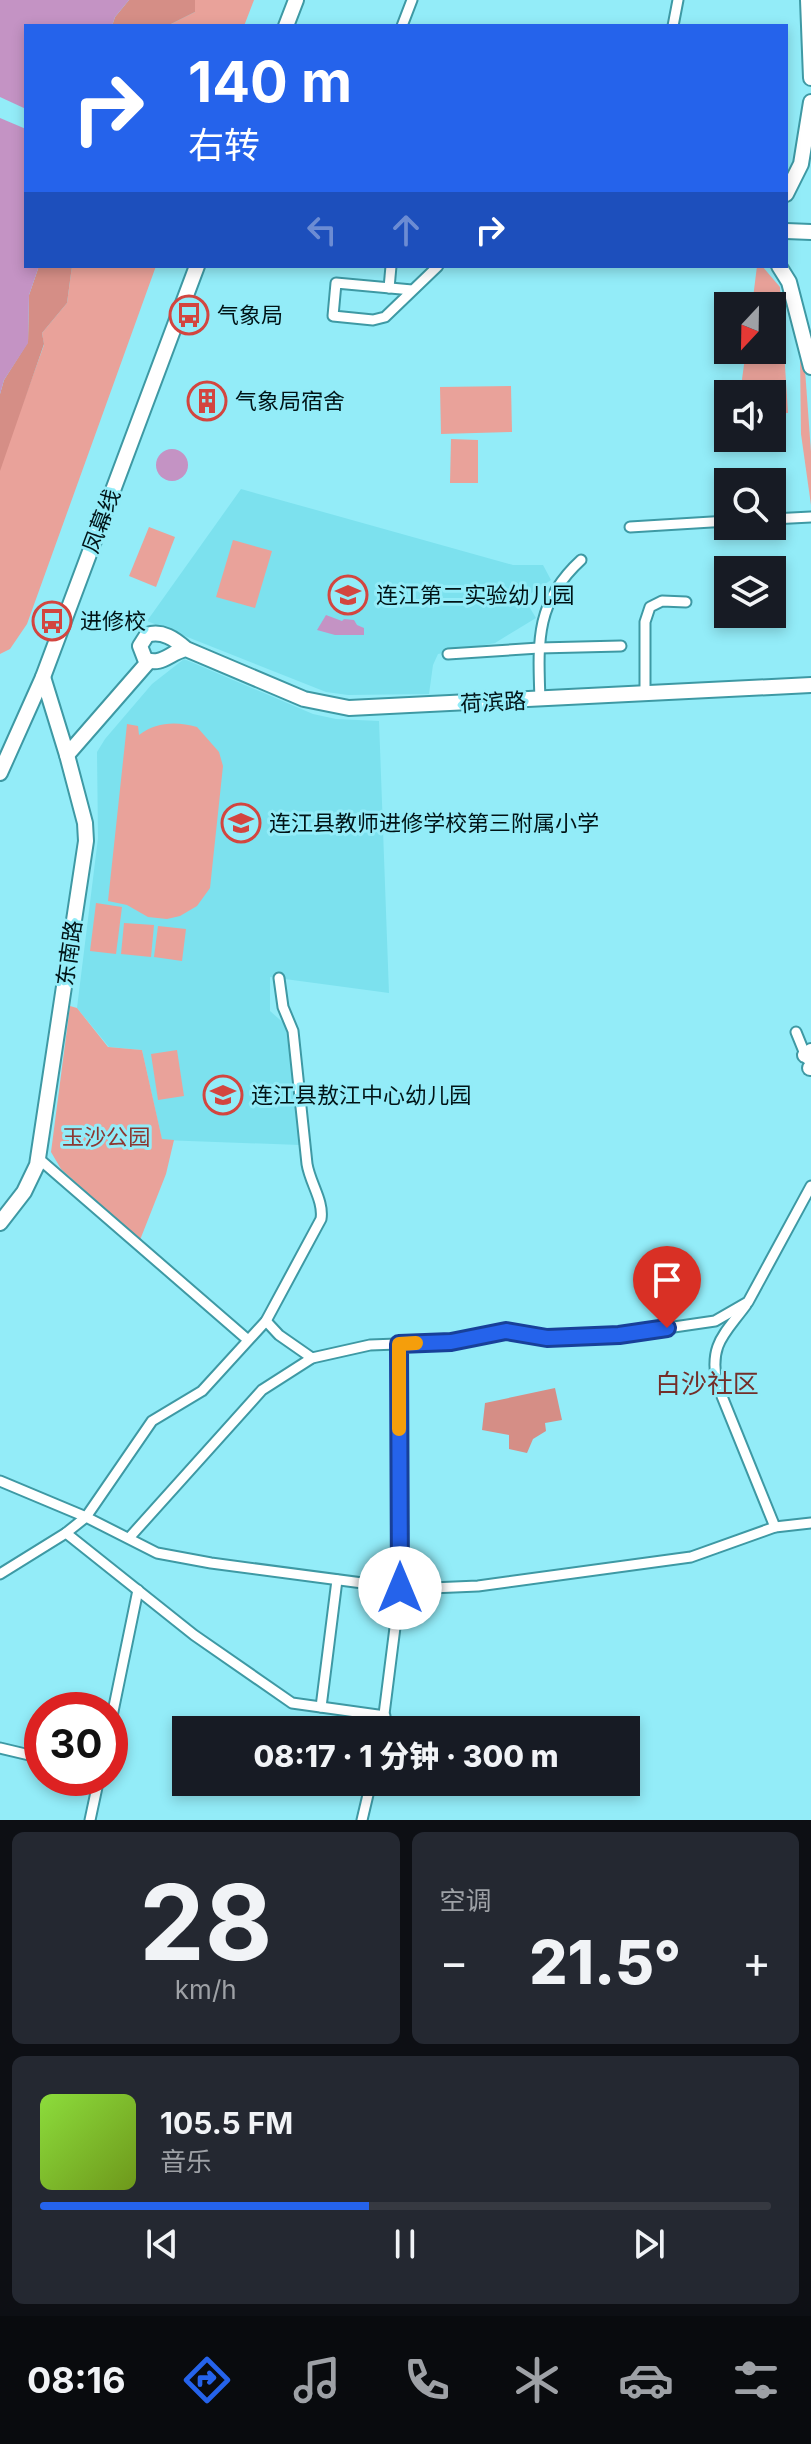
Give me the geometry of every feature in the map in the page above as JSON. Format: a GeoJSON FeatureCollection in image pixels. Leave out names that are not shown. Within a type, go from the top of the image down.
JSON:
{"type":"FeatureCollection","features":[{"type":"Feature","properties":{"kind":"street"},"geometry":{"type":"LineString","coordinates":[[287,24],[296,0]]}},
{"type":"Feature","properties":{"kind":"street"},"geometry":{"type":"LineString","coordinates":[[403,24],[412,0]]}},
{"type":"Feature","properties":{"kind":"street"},"geometry":{"type":"LineString","coordinates":[[673,24],[678,0]]}},
{"type":"Feature","properties":{"kind":"street"},"geometry":{"type":"LineString","coordinates":[[808,0],[811,78]]}},
{"type":"Feature","properties":{"kind":"street"},"geometry":{"type":"LineString","coordinates":[[788,190],[801,164],[811,102]]}},
{"type":"Feature","properties":{"kind":"street"},"geometry":{"type":"LineString","coordinates":[[788,231],[811,232]]}},
{"type":"Feature","properties":{"kind":"street","name":"凤幕线"},"geometry":{"type":"LineString","coordinates":[[0,773],[43,677],[196,268]]}},
{"type":"Feature","properties":{"kind":"street"},"geometry":{"type":"LineString","coordinates":[[389,288],[391,268]]}},
{"type":"Feature","properties":{"kind":"street"},"geometry":{"type":"LineString","coordinates":[[412,290],[336,283],[333,316],[373,320],[385,317],[436,268]]}},
{"type":"Feature","properties":{"kind":"street"},"geometry":{"type":"LineString","coordinates":[[780,268],[789,282],[811,367]]}},
{"type":"Feature","properties":{"kind":"street"},"geometry":{"type":"LineString","coordinates":[[786,518],[811,517]]}},
{"type":"Feature","properties":{"kind":"street"},"geometry":{"type":"LineString","coordinates":[[630,527],[714,522]]}},
{"type":"Feature","properties":{"kind":"street"},"geometry":{"type":"LineString","coordinates":[[540,700],[539,648],[546,605],[556,587],[581,560]]}},
{"type":"Feature","properties":{"kind":"street"},"geometry":{"type":"LineString","coordinates":[[645,694],[645,622],[650,607],[662,601],[686,602]]}},
{"type":"Feature","properties":{"kind":"street","name":"荷滨路"},"geometry":{"type":"LineString","coordinates":[[67,755],[149,661],[142,655],[140,646],[151,633],[169,637],[186,649],[304,699],[340,708],[811,685]]}},
{"type":"Feature","properties":{"kind":"street"},"geometry":{"type":"LineString","coordinates":[[448,654],[621,646]]}},
{"type":"Feature","properties":{"kind":"street"},"geometry":{"type":"LineString","coordinates":[[149,661],[159,662],[173,652],[186,649]]}},
{"type":"Feature","properties":{"kind":"street","name":"东南路"},"geometry":{"type":"LineString","coordinates":[[0,1223],[29,1183],[38,1158],[86,841],[85,823],[43,677]]}},
{"type":"Feature","properties":{"kind":"street"},"geometry":{"type":"LineString","coordinates":[[0,1574],[86,1517],[152,1421],[202,1391],[266,1321],[322,1213],[308,1171],[293,1031],[283,1007],[279,978]]}},
{"type":"Feature","properties":{"kind":"street"},"geometry":{"type":"LineString","coordinates":[[796,1032],[810,1063]]}},
{"type":"Feature","properties":{"kind":"street"},"geometry":{"type":"LineString","coordinates":[[38,1158],[248,1340]]}},
{"type":"Feature","properties":{"kind":"street"},"geometry":{"type":"LineString","coordinates":[[775,1527],[717,1384],[713,1363],[718,1343],[748,1302],[811,1186]]}},
{"type":"Feature","properties":{"kind":"street"},"geometry":{"type":"LineString","coordinates":[[129,1538],[262,1390],[312,1358],[370,1345],[451,1342],[506,1331],[547,1338],[619,1335],[715,1321],[748,1302]]}},
{"type":"Feature","properties":{"kind":"street"},"geometry":{"type":"LineString","coordinates":[[266,1321],[279,1335],[312,1358]]}},
{"type":"Feature","properties":{"kind":"street"},"geometry":{"type":"LineString","coordinates":[[66,1533],[194,1635],[292,1703],[385,1716],[400,1588],[399,1344]]}},
{"type":"Feature","properties":{"kind":"street"},"geometry":{"type":"LineString","coordinates":[[0,1481],[86,1517],[157,1553],[400,1588],[478,1586],[691,1557],[775,1527],[811,1523]]}},
{"type":"Feature","properties":{"kind":"street"},"geometry":{"type":"LineString","coordinates":[[321,1707],[337,1580]]}},
{"type":"Feature","properties":{"kind":"street"},"geometry":{"type":"LineString","coordinates":[[117,1692],[138,1590]]}},
{"type":"Feature","properties":{"kind":"street"},"geometry":{"type":"LineString","coordinates":[[0,1748],[24,1754]]}},
{"type":"Feature","properties":{"kind":"street"},"geometry":{"type":"LineString","coordinates":[[90,1820],[95,1796]]}},
{"type":"Feature","properties":{"kind":"street"},"geometry":{"type":"LineString","coordinates":[[362,1820],[368,1796]]}},
{"type":"Feature","properties":{"kind":"shaded area"},"geometry":{"type":"Polygon","coordinates":[[[0,0],[129,0],[113,24],[24,24],[24,268],[38,268],[29,295],[28,343],[4,380],[0,394],[0,0]]]}},
{"type":"Feature","properties":{"kind":"shaded area"},"geometry":{"type":"Polygon","coordinates":[[[129,0],[195,0],[195,12],[171,24],[113,24],[129,0]]]}},
{"type":"Feature","properties":{"kind":"shaded area"},"geometry":{"type":"Polygon","coordinates":[[[38,268],[72,268],[67,303],[42,333],[44,344],[0,471],[0,394],[4,380],[28,342],[29,295],[38,268]]]}},
{"type":"Feature","properties":{"kind":"shaded area"},"geometry":{"type":"Polygon","coordinates":[[[172,449],[183,454],[188,465],[183,476],[172,481],[161,476],[156,465],[161,454],[172,449]]]}},
{"type":"Feature","properties":{"kind":"shaded area","name":"连江第二实验幼儿园"},"geometry":{"type":"Polygon","coordinates":[[[241,489],[513,565],[543,565],[551,580],[524,598],[536,618],[495,643],[438,654],[433,665],[429,694],[348,695],[326,692],[147,621],[241,489]]]}},
{"type":"Feature","properties":{"kind":"shaded area"},"geometry":{"type":"Polygon","coordinates":[[[326,615],[342,621],[354,620],[364,628],[364,635],[335,635],[317,630],[326,615]]]}},
{"type":"Feature","properties":{"kind":"shaded area","name":"连江县教师进修学校第三附属小学"},"geometry":{"type":"Polygon","coordinates":[[[184,659],[313,714],[336,719],[379,721],[389,993],[270,977],[270,1011],[287,1026],[300,1145],[162,1140],[142,1050],[109,1047],[77,1008],[98,838],[97,752],[152,684],[184,659]]]}},
{"type":"Feature","properties":{"kind":"shaded area"},"geometry":{"type":"Polygon","coordinates":[[[555,1388],[562,1420],[545,1423],[546,1431],[533,1439],[527,1453],[509,1449],[509,1435],[482,1430],[485,1403],[555,1388]]]}},
{"type":"Feature","properties":{"kind":"green space"},"geometry":{"type":"Polygon","coordinates":[[[195,0],[254,0],[245,24],[171,24],[195,12],[195,0]]]}},
{"type":"Feature","properties":{"kind":"green space"},"geometry":{"type":"Polygon","coordinates":[[[72,268],[155,268],[27,624],[10,649],[0,654],[0,466],[44,345],[42,333],[67,303],[72,268]]]}},
{"type":"Feature","properties":{"kind":"green space"},"geometry":{"type":"Polygon","coordinates":[[[757,268],[764,268],[780,287],[780,292],[754,292],[757,268]]]}},
{"type":"Feature","properties":{"kind":"green space"},"geometry":{"type":"Polygon","coordinates":[[[800,355],[804,356],[811,452],[811,505],[801,434],[800,355]]]}},
{"type":"Feature","properties":{"kind":"green space"},"geometry":{"type":"Polygon","coordinates":[[[744,364],[785,364],[786,380],[742,380],[744,364]]]}},
{"type":"Feature","properties":{"kind":"green space"},"geometry":{"type":"Polygon","coordinates":[[[511,386],[512,432],[441,434],[440,387],[511,386]]]}},
{"type":"Feature","properties":{"kind":"green space"},"geometry":{"type":"Polygon","coordinates":[[[451,439],[478,440],[478,483],[450,483],[451,439]]]}},
{"type":"Feature","properties":{"kind":"green space"},"geometry":{"type":"Polygon","coordinates":[[[149,527],[175,537],[156,587],[129,576],[149,527]]]}},
{"type":"Feature","properties":{"kind":"green space"},"geometry":{"type":"Polygon","coordinates":[[[233,540],[272,551],[255,608],[216,597],[233,540]]]}},
{"type":"Feature","properties":{"kind":"green space"},"geometry":{"type":"Polygon","coordinates":[[[127,724],[138,726],[139,735],[152,727],[166,724],[197,727],[219,752],[223,766],[210,888],[197,906],[180,916],[167,919],[148,917],[127,905],[108,901],[127,724]]]}},
{"type":"Feature","properties":{"kind":"green space"},"geometry":{"type":"Polygon","coordinates":[[[96,903],[122,907],[116,954],[90,951],[96,903]]]}},
{"type":"Feature","properties":{"kind":"green space"},"geometry":{"type":"Polygon","coordinates":[[[124,923],[154,925],[151,957],[121,954],[124,923]]]}},
{"type":"Feature","properties":{"kind":"green space"},"geometry":{"type":"Polygon","coordinates":[[[158,926],[186,929],[182,961],[154,957],[158,926]]]}},
{"type":"Feature","properties":{"kind":"green space","name":"玉沙公园"},"geometry":{"type":"Polygon","coordinates":[[[70,1006],[77,1008],[108,1047],[142,1050],[162,1139],[174,1140],[166,1174],[140,1240],[61,1169],[51,1152],[70,1006]]]}},
{"type":"Feature","properties":{"kind":"green space"},"geometry":{"type":"Polygon","coordinates":[[[177,1050],[184,1096],[158,1100],[151,1054],[177,1050]]]}},
{"type":"Feature","properties":{"kind":"pier"},"geometry":{"type":"Polygon","coordinates":[[[0,97],[24,108],[24,128],[0,118],[0,97]]]}},
{"type":"Feature","properties":{"kind":"slow traffic"},"geometry":{"type":"LineString","coordinates":[[399,1429],[399,1344],[416,1343]]}},
{"type":"Feature","properties":{"kind":"place","name":"气象局"},"geometry":{"type":"Point","coordinates":[189,315]}},
{"type":"Feature","properties":{"kind":"place","name":"气象局宿舍"},"geometry":{"type":"Point","coordinates":[207,401]}},
{"type":"Feature","properties":{"kind":"place","name":"连江第二实验幼儿园"},"geometry":{"type":"Point","coordinates":[348,595]}},
{"type":"Feature","properties":{"kind":"place","name":"进修校"},"geometry":{"type":"Point","coordinates":[52,621]}},
{"type":"Feature","properties":{"kind":"place","name":"连江县教师进修学校第三附属小学"},"geometry":{"type":"Point","coordinates":[241,823]}},
{"type":"Feature","properties":{"kind":"place","name":"连江县敖江中心幼儿园"},"geometry":{"type":"Point","coordinates":[223,1095]}},
{"type":"Feature","properties":{"kind":"district","name":"白沙社区"},"geometry":{"type":"Point","coordinates":[707,1383]}},
{"type":"Feature","properties":{"kind":"route"},"geometry":{"type":"LineString","coordinates":[[400,1588],[399,1344],[451,1342],[506,1331],[547,1338],[619,1335],[667,1328]]}}]}
